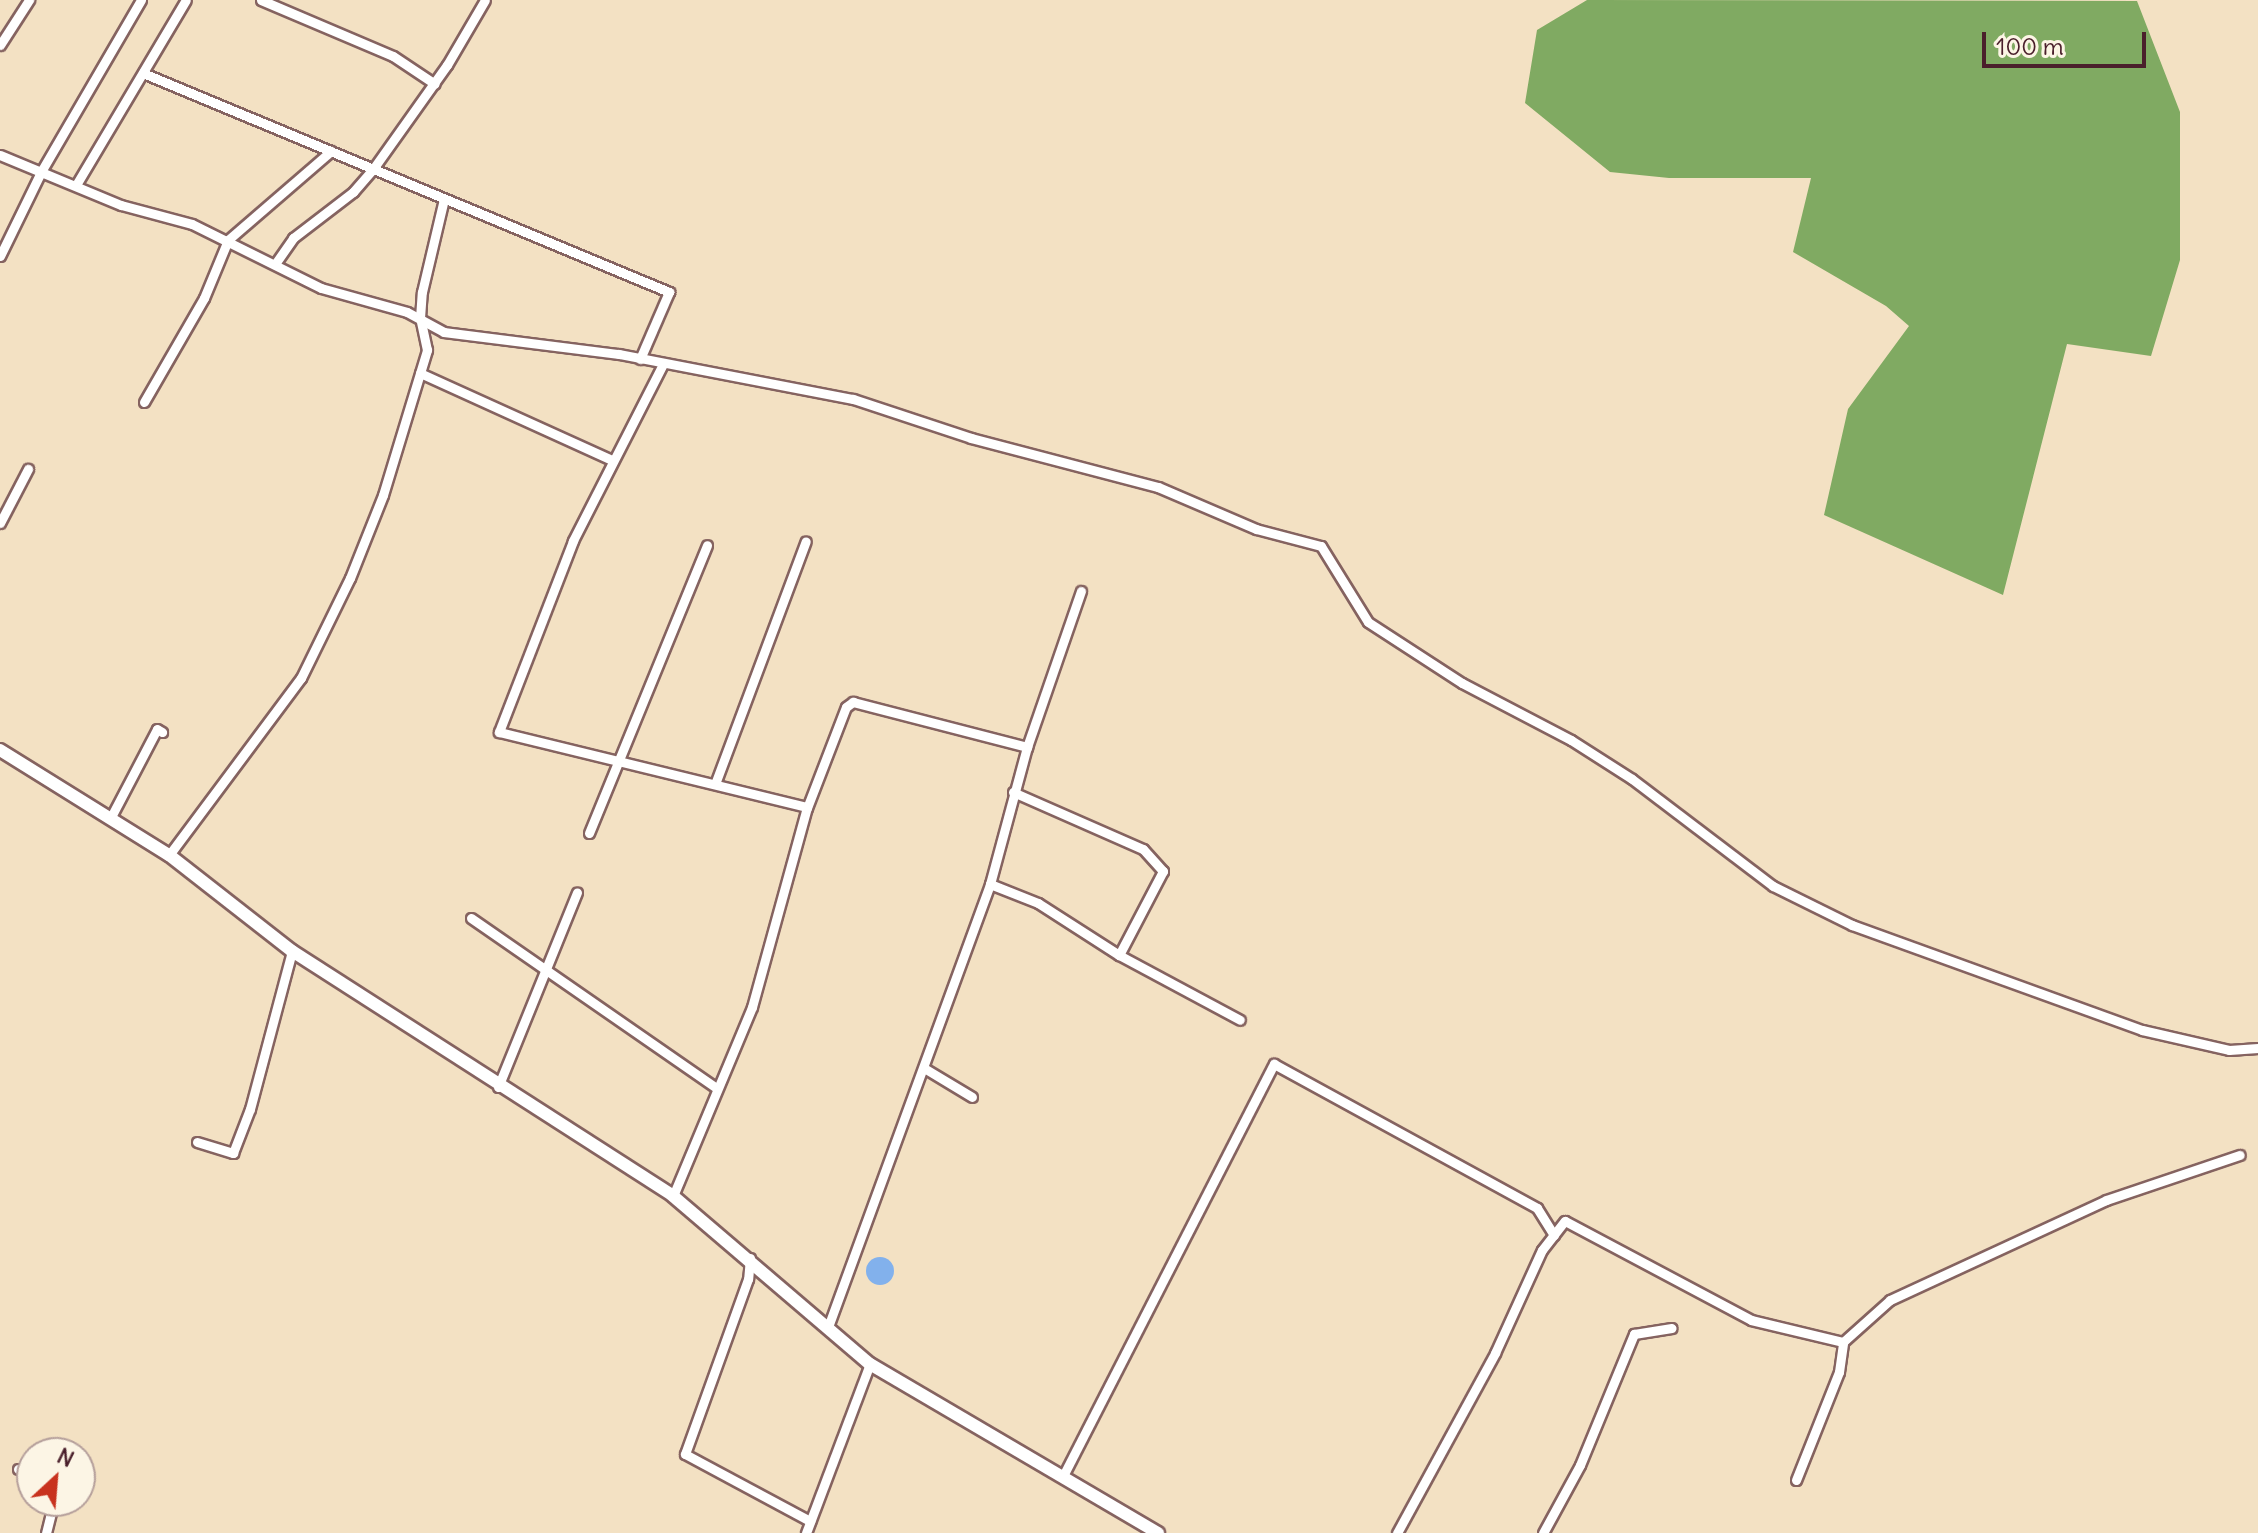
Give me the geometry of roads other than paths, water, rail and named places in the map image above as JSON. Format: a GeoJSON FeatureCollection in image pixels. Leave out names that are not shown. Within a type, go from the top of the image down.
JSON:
{"type":"FeatureCollection","features":[{"type":"Feature","properties":{"kind":"main road"},"geometry":{"type":"LineString","coordinates":[[0,750],[169,855],[292,951],[498,1087],[673,1196],[750,1258],[870,1364],[940,1409],[1064,1474],[1074,1484],[1158,1533]]}},
{"type":"Feature","properties":{"kind":"street"},"geometry":{"type":"LineString","coordinates":[[0,45],[29,0]]}},
{"type":"Feature","properties":{"kind":"street"},"geometry":{"type":"LineString","coordinates":[[0,256],[42,170],[141,0]]}},
{"type":"Feature","properties":{"kind":"street"},"geometry":{"type":"LineString","coordinates":[[76,185],[186,0]]}},
{"type":"Feature","properties":{"kind":"street"},"geometry":{"type":"LineString","coordinates":[[261,0],[406,62],[435,84]]}},
{"type":"Feature","properties":{"kind":"street"},"geometry":{"type":"LineString","coordinates":[[275,264],[293,238],[353,192],[373,169],[435,84],[485,0]]}},
{"type":"Feature","properties":{"kind":"street"},"geometry":{"type":"LineString","coordinates":[[143,73],[669,292],[640,359]]}},
{"type":"Feature","properties":{"kind":"street"},"geometry":{"type":"LineString","coordinates":[[144,402],[204,298],[228,240],[331,151]]}},
{"type":"Feature","properties":{"kind":"street"},"geometry":{"type":"LineString","coordinates":[[0,155],[121,205],[166,213],[340,296],[420,318],[452,333],[640,359],[853,399],[971,438],[1158,487],[1256,529],[1321,546],[1368,622],[1462,683],[1571,740],[1632,779],[1773,886],[1866,931],[2142,1030],[2229,1050],[2258,1048]]}},
{"type":"Feature","properties":{"kind":"street"},"geometry":{"type":"LineString","coordinates":[[169,855],[301,678],[363,548],[427,350],[420,318],[444,199]]}},
{"type":"Feature","properties":{"kind":"street"},"geometry":{"type":"LineString","coordinates":[[663,364],[573,541],[499,732],[807,807]]}},
{"type":"Feature","properties":{"kind":"street"},"geometry":{"type":"LineString","coordinates":[[420,373],[612,460]]}},
{"type":"Feature","properties":{"kind":"street"},"geometry":{"type":"LineString","coordinates":[[0,523],[28,469]]}},
{"type":"Feature","properties":{"kind":"street"},"geometry":{"type":"LineString","coordinates":[[715,784],[806,541]]}},
{"type":"Feature","properties":{"kind":"street"},"geometry":{"type":"LineString","coordinates":[[589,833],[707,545]]}},
{"type":"Feature","properties":{"kind":"street"},"geometry":{"type":"LineString","coordinates":[[828,1327],[990,884],[1013,792],[1081,591]]}},
{"type":"Feature","properties":{"kind":"street"},"geometry":{"type":"LineString","coordinates":[[673,1196],[715,1087],[752,1007],[807,807],[846,707],[853,702],[1027,747]]}},
{"type":"Feature","properties":{"kind":"street"},"geometry":{"type":"LineString","coordinates":[[111,817],[157,729],[162,732]]}},
{"type":"Feature","properties":{"kind":"street"},"geometry":{"type":"LineString","coordinates":[[1013,792],[1143,849],[1163,871],[1119,955]]}},
{"type":"Feature","properties":{"kind":"street"},"geometry":{"type":"LineString","coordinates":[[990,884],[1038,903],[1119,955],[1240,1020]]}},
{"type":"Feature","properties":{"kind":"street"},"geometry":{"type":"LineString","coordinates":[[498,1087],[548,971],[577,892]]}},
{"type":"Feature","properties":{"kind":"street"},"geometry":{"type":"LineString","coordinates":[[471,918],[715,1087]]}},
{"type":"Feature","properties":{"kind":"street"},"geometry":{"type":"LineString","coordinates":[[197,1142],[233,1153],[250,1109],[292,951]]}},
{"type":"Feature","properties":{"kind":"street"},"geometry":{"type":"LineString","coordinates":[[1064,1474],[1274,1064],[1537,1208],[1554,1235]]}},
{"type":"Feature","properties":{"kind":"street"},"geometry":{"type":"LineString","coordinates":[[924,1068],[972,1097]]}},
{"type":"Feature","properties":{"kind":"street"},"geometry":{"type":"LineString","coordinates":[[1796,1480],[1839,1372],[1843,1342],[1890,1300],[2106,1200],[2240,1155]]}},
{"type":"Feature","properties":{"kind":"street"},"geometry":{"type":"LineString","coordinates":[[1397,1533],[1554,1235],[1565,1221],[1751,1320],[1843,1342]]}},
{"type":"Feature","properties":{"kind":"street"},"geometry":{"type":"LineString","coordinates":[[750,1258],[748,1279],[685,1454],[810,1521]]}},
{"type":"Feature","properties":{"kind":"street"},"geometry":{"type":"LineString","coordinates":[[1543,1533],[1580,1465],[1634,1334],[1672,1328]]}},
{"type":"Feature","properties":{"kind":"street"},"geometry":{"type":"LineString","coordinates":[[806,1533],[870,1364]]}},
{"type":"Feature","properties":{"kind":"water"},"geometry":{"type":"Polygon","coordinates":[[[880,1257],[890,1261],[894,1271],[890,1281],[880,1285],[870,1281],[866,1271],[870,1261],[880,1257]]]}}]}
